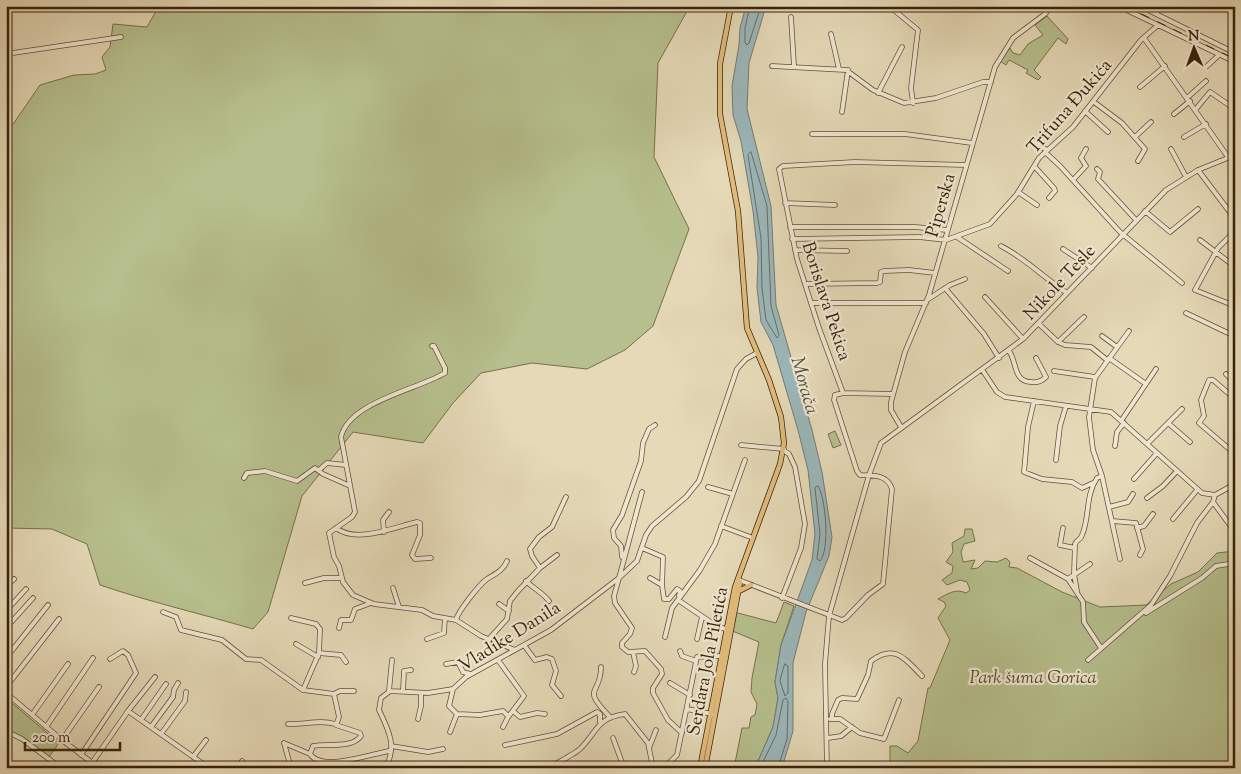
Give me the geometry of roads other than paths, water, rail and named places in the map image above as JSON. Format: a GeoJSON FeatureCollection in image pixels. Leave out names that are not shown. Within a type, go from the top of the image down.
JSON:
{"type":"FeatureCollection","features":[{"type":"Feature","properties":{"kind":"main road","name":"Serdara Jola Piletića"},"geometry":{"type":"LineString","coordinates":[[700,768],[713,714],[735,594],[753,538],[780,467],[783,450],[780,413],[768,376],[747,328],[738,211],[719,108],[720,61],[731,6]]}},
{"type":"Feature","properties":{"kind":"main road"},"geometry":{"type":"LineString","coordinates":[[735,594],[751,585]]}},
{"type":"Feature","properties":{"kind":"main road","name":"Serdara Jola Piletića"},"geometry":{"type":"LineString","coordinates":[[705,768],[718,670],[729,630]]}},
{"type":"Feature","properties":{"kind":"street"},"geometry":{"type":"LineString","coordinates":[[890,6],[918,29],[911,88],[913,102]]}},
{"type":"Feature","properties":{"kind":"street"},"geometry":{"type":"LineString","coordinates":[[1118,6],[1235,62]]}},
{"type":"Feature","properties":{"kind":"street"},"geometry":{"type":"LineString","coordinates":[[1140,6],[1235,53]]}},
{"type":"Feature","properties":{"kind":"street"},"geometry":{"type":"LineString","coordinates":[[1156,14],[1160,6]]}},
{"type":"Feature","properties":{"kind":"street","name":"Piperska"},"geometry":{"type":"LineString","coordinates":[[901,427],[890,407],[893,394],[905,352],[926,301],[935,273],[995,67],[1009,43],[1048,7]]}},
{"type":"Feature","properties":{"kind":"street"},"geometry":{"type":"LineString","coordinates":[[791,17],[794,66]]}},
{"type":"Feature","properties":{"kind":"street","name":"Trifuna Đukića"},"geometry":{"type":"LineString","coordinates":[[792,239],[919,237],[944,240],[958,237],[994,222],[1018,192],[1046,151],[1073,127],[1144,38],[1158,25]]}},
{"type":"Feature","properties":{"kind":"street"},"geometry":{"type":"LineString","coordinates":[[832,34],[839,69]]}},
{"type":"Feature","properties":{"kind":"street"},"geometry":{"type":"LineString","coordinates":[[6,54],[121,37]]}},
{"type":"Feature","properties":{"kind":"street"},"geometry":{"type":"LineString","coordinates":[[1144,38],[1189,99],[1228,158]]}},
{"type":"Feature","properties":{"kind":"street"},"geometry":{"type":"LineString","coordinates":[[878,93],[902,47]]}},
{"type":"Feature","properties":{"kind":"street"},"geometry":{"type":"LineString","coordinates":[[1206,67],[1219,55]]}},
{"type":"Feature","properties":{"kind":"street"},"geometry":{"type":"LineString","coordinates":[[772,66],[848,70],[878,93],[902,103],[936,98],[983,82],[991,82]]}},
{"type":"Feature","properties":{"kind":"street"},"geometry":{"type":"LineString","coordinates":[[1140,87],[1165,66]]}},
{"type":"Feature","properties":{"kind":"street"},"geometry":{"type":"LineString","coordinates":[[842,112],[848,70]]}},
{"type":"Feature","properties":{"kind":"street"},"geometry":{"type":"LineString","coordinates":[[1174,114],[1206,81]]}},
{"type":"Feature","properties":{"kind":"street"},"geometry":{"type":"LineString","coordinates":[[1196,109],[1210,92],[1229,105]]}},
{"type":"Feature","properties":{"kind":"street"},"geometry":{"type":"LineString","coordinates":[[1094,102],[1122,123],[1145,149],[1138,161]]}},
{"type":"Feature","properties":{"kind":"street"},"geometry":{"type":"LineString","coordinates":[[1085,112],[1108,132]]}},
{"type":"Feature","properties":{"kind":"street"},"geometry":{"type":"LineString","coordinates":[[1135,137],[1151,122]]}},
{"type":"Feature","properties":{"kind":"street"},"geometry":{"type":"LineString","coordinates":[[1184,137],[1206,124]]}},
{"type":"Feature","properties":{"kind":"street"},"geometry":{"type":"LineString","coordinates":[[812,134],[905,134],[972,143]]}},
{"type":"Feature","properties":{"kind":"street"},"geometry":{"type":"LineString","coordinates":[[1031,141],[1046,151],[1122,235],[1182,283]]}},
{"type":"Feature","properties":{"kind":"street"},"geometry":{"type":"LineString","coordinates":[[1073,180],[1086,166],[1081,158],[1086,149]]}},
{"type":"Feature","properties":{"kind":"street"},"geometry":{"type":"LineString","coordinates":[[1171,149],[1186,177]]}},
{"type":"Feature","properties":{"kind":"street","name":"Nikole Tesle"},"geometry":{"type":"LineString","coordinates":[[827,768],[828,616],[869,475],[881,443],[901,427],[983,371],[1023,339],[1166,190],[1198,170],[1235,155]]}},
{"type":"Feature","properties":{"kind":"street","name":"Borislava Pekica"},"geometry":{"type":"LineString","coordinates":[[843,393],[810,302],[795,250],[780,167],[855,162],[966,165]]}},
{"type":"Feature","properties":{"kind":"street"},"geometry":{"type":"LineString","coordinates":[[1034,167],[1055,190],[1049,198]]}},
{"type":"Feature","properties":{"kind":"street"},"geometry":{"type":"LineString","coordinates":[[1097,169],[1100,172],[1098,179],[1136,220]]}},
{"type":"Feature","properties":{"kind":"street"},"geometry":{"type":"LineString","coordinates":[[1198,170],[1235,219]]}},
{"type":"Feature","properties":{"kind":"street"},"geometry":{"type":"LineString","coordinates":[[1018,192],[1037,205]]}},
{"type":"Feature","properties":{"kind":"street"},"geometry":{"type":"LineString","coordinates":[[785,203],[834,205]]}},
{"type":"Feature","properties":{"kind":"street"},"geometry":{"type":"LineString","coordinates":[[1145,211],[1170,232],[1198,209]]}},
{"type":"Feature","properties":{"kind":"street"},"geometry":{"type":"LineString","coordinates":[[790,227],[915,227],[947,230]]}},
{"type":"Feature","properties":{"kind":"street"},"geometry":{"type":"LineString","coordinates":[[1235,231],[1216,252],[1195,290],[1235,306]]}},
{"type":"Feature","properties":{"kind":"street"},"geometry":{"type":"LineString","coordinates":[[958,237],[1008,270]]}},
{"type":"Feature","properties":{"kind":"street"},"geometry":{"type":"LineString","coordinates":[[1200,240],[1234,266]]}},
{"type":"Feature","properties":{"kind":"street"},"geometry":{"type":"LineString","coordinates":[[1001,246],[1018,255],[1046,279],[1068,293]]}},
{"type":"Feature","properties":{"kind":"street"},"geometry":{"type":"LineString","coordinates":[[1063,249],[1092,268]]}},
{"type":"Feature","properties":{"kind":"street"},"geometry":{"type":"LineString","coordinates":[[795,250],[847,250]]}},
{"type":"Feature","properties":{"kind":"street"},"geometry":{"type":"LineString","coordinates":[[806,284],[879,283],[881,272],[884,271],[909,270],[935,273]]}},
{"type":"Feature","properties":{"kind":"street"},"geometry":{"type":"LineString","coordinates":[[810,302],[926,301],[945,288],[965,279]]}},
{"type":"Feature","properties":{"kind":"street"},"geometry":{"type":"LineString","coordinates":[[945,288],[984,334],[1000,358]]}},
{"type":"Feature","properties":{"kind":"street"},"geometry":{"type":"LineString","coordinates":[[985,297],[1023,339]]}},
{"type":"Feature","properties":{"kind":"street"},"geometry":{"type":"LineString","coordinates":[[1186,313],[1228,333],[1232,332],[1235,328]]}},
{"type":"Feature","properties":{"kind":"street"},"geometry":{"type":"LineString","coordinates":[[1058,342],[1084,317]]}},
{"type":"Feature","properties":{"kind":"street"},"geometry":{"type":"LineString","coordinates":[[1039,324],[1058,342],[1091,347],[1146,384]]}},
{"type":"Feature","properties":{"kind":"street"},"geometry":{"type":"LineString","coordinates":[[1120,559],[1102,476],[1093,450],[1089,423],[1095,377],[1129,332]]}},
{"type":"Feature","properties":{"kind":"street"},"geometry":{"type":"LineString","coordinates":[[1102,336],[1117,348]]}},
{"type":"Feature","properties":{"kind":"street"},"geometry":{"type":"LineString","coordinates":[[432,346],[434,346],[445,368],[445,373],[369,406],[350,419],[341,437],[354,512],[352,516],[329,533],[328,537],[341,578],[345,587],[352,595],[371,603],[422,610],[433,616],[456,620],[488,640],[515,650]]}},
{"type":"Feature","properties":{"kind":"street"},"geometry":{"type":"LineString","coordinates":[[1009,351],[1018,376],[1029,382],[1038,382],[1046,377],[1036,358]]}},
{"type":"Feature","properties":{"kind":"street","name":"Vladike Danila"},"geometry":{"type":"LineString","coordinates":[[457,714],[449,706],[453,689],[470,674],[551,630],[633,566],[646,535],[652,526],[686,497],[698,482],[737,370],[746,359],[757,353]]}},
{"type":"Feature","properties":{"kind":"street"},"geometry":{"type":"LineString","coordinates":[[1115,446],[1117,432],[1122,422],[1156,369]]}},
{"type":"Feature","properties":{"kind":"street"},"geometry":{"type":"LineString","coordinates":[[983,371],[1000,395],[1111,412],[1197,490],[1215,495],[1235,484]]}},
{"type":"Feature","properties":{"kind":"street"},"geometry":{"type":"LineString","coordinates":[[1054,371],[1095,377]]}},
{"type":"Feature","properties":{"kind":"street"},"geometry":{"type":"LineString","coordinates":[[1226,374],[1235,383]]}},
{"type":"Feature","properties":{"kind":"street"},"geometry":{"type":"LineString","coordinates":[[1235,399],[1211,380],[1207,382],[1201,400],[1204,416],[1199,424],[1235,454]]}},
{"type":"Feature","properties":{"kind":"street"},"geometry":{"type":"LineString","coordinates":[[739,579],[821,614],[844,619],[868,594],[883,584],[892,489],[885,479],[860,475],[857,472],[834,398],[836,394],[843,393],[893,394]]}},
{"type":"Feature","properties":{"kind":"street"},"geometry":{"type":"LineString","coordinates":[[1034,401],[1028,427],[1024,472],[1042,479],[1072,482],[1082,488],[1088,498]]}},
{"type":"Feature","properties":{"kind":"street"},"geometry":{"type":"LineString","coordinates":[[1056,460],[1059,431],[1066,406]]}},
{"type":"Feature","properties":{"kind":"street"},"geometry":{"type":"LineString","coordinates":[[1147,444],[1182,409]]}},
{"type":"Feature","properties":{"kind":"street"},"geometry":{"type":"LineString","coordinates":[[1168,423],[1190,442]]}},
{"type":"Feature","properties":{"kind":"street"},"geometry":{"type":"LineString","coordinates":[[623,565],[621,546],[614,538],[613,530],[622,515],[641,461],[643,443],[649,429],[655,425]]}},
{"type":"Feature","properties":{"kind":"street"},"geometry":{"type":"LineString","coordinates":[[742,445],[783,450],[789,454],[795,467],[805,524],[801,548],[783,599]]}},
{"type":"Feature","properties":{"kind":"street"},"geometry":{"type":"LineString","coordinates":[[1134,479],[1157,453]]}},
{"type":"Feature","properties":{"kind":"street"},"geometry":{"type":"LineString","coordinates":[[666,637],[670,611],[710,554],[745,460]]}},
{"type":"Feature","properties":{"kind":"street"},"geometry":{"type":"LineString","coordinates":[[319,470],[327,463],[346,465]]}},
{"type":"Feature","properties":{"kind":"street"},"geometry":{"type":"LineString","coordinates":[[244,478],[247,473],[261,471],[297,481],[313,468],[348,485]]}},
{"type":"Feature","properties":{"kind":"street"},"geometry":{"type":"LineString","coordinates":[[1147,498],[1163,486],[1177,470]]}},
{"type":"Feature","properties":{"kind":"street"},"geometry":{"type":"LineString","coordinates":[[1077,591],[1074,574],[1076,540],[1082,537],[1088,498],[1094,483],[1097,478],[1102,476]]}},
{"type":"Feature","properties":{"kind":"street"},"geometry":{"type":"LineString","coordinates":[[1082,488],[1094,483]]}},
{"type":"Feature","properties":{"kind":"street"},"geometry":{"type":"LineString","coordinates":[[708,487],[733,494]]}},
{"type":"Feature","properties":{"kind":"street"},"geometry":{"type":"LineString","coordinates":[[1173,519],[1197,490]]}},
{"type":"Feature","properties":{"kind":"street"},"geometry":{"type":"LineString","coordinates":[[642,492],[614,596],[614,603],[632,630],[622,643],[622,647],[625,651],[645,651],[656,663],[662,672],[654,688],[654,693],[668,720],[682,733]]}},
{"type":"Feature","properties":{"kind":"street"},"geometry":{"type":"LineString","coordinates":[[1108,507],[1128,502],[1134,494]]}},
{"type":"Feature","properties":{"kind":"street"},"geometry":{"type":"LineString","coordinates":[[1088,660],[1151,605],[1170,576],[1197,523],[1213,502],[1215,495]]}},
{"type":"Feature","properties":{"kind":"street"},"geometry":{"type":"LineString","coordinates":[[540,568],[530,549],[539,537],[552,527],[566,497]]}},
{"type":"Feature","properties":{"kind":"street"},"geometry":{"type":"LineString","coordinates":[[1213,502],[1235,532]]}},
{"type":"Feature","properties":{"kind":"street"},"geometry":{"type":"LineString","coordinates":[[384,532],[383,520],[388,512]]}},
{"type":"Feature","properties":{"kind":"street"},"geometry":{"type":"LineString","coordinates":[[1137,528],[1144,526],[1152,514]]}},
{"type":"Feature","properties":{"kind":"street"},"geometry":{"type":"LineString","coordinates":[[1112,521],[1134,522],[1143,550],[1140,555]]}},
{"type":"Feature","properties":{"kind":"street"},"geometry":{"type":"LineString","coordinates":[[336,528],[348,534],[384,532],[414,522],[420,523],[420,535],[412,555],[415,559],[430,558]]}},
{"type":"Feature","properties":{"kind":"street"},"geometry":{"type":"LineString","coordinates":[[722,526],[753,538]]}},
{"type":"Feature","properties":{"kind":"street"},"geometry":{"type":"LineString","coordinates":[[1063,528],[1060,545],[1075,548]]}},
{"type":"Feature","properties":{"kind":"street"},"geometry":{"type":"LineString","coordinates":[[642,548],[663,557],[662,585],[664,599],[669,599],[678,589],[680,591],[679,599]]}},
{"type":"Feature","properties":{"kind":"street"},"geometry":{"type":"LineString","coordinates":[[488,640],[507,619],[510,601],[526,581],[557,555]]}},
{"type":"Feature","properties":{"kind":"street"},"geometry":{"type":"LineString","coordinates":[[1030,558],[1068,579],[1083,602],[1084,622],[1101,648]]}},
{"type":"Feature","properties":{"kind":"street"},"geometry":{"type":"LineString","coordinates":[[456,620],[464,605],[487,580],[496,575],[506,561]]}},
{"type":"Feature","properties":{"kind":"street"},"geometry":{"type":"LineString","coordinates":[[1140,616],[1202,578],[1214,567],[1235,562]]}},
{"type":"Feature","properties":{"kind":"street"},"geometry":{"type":"LineString","coordinates":[[1068,579],[1090,564]]}},
{"type":"Feature","properties":{"kind":"street"},"geometry":{"type":"LineString","coordinates":[[305,583],[324,578],[341,578]]}},
{"type":"Feature","properties":{"kind":"street"},"geometry":{"type":"LineString","coordinates":[[650,578],[662,585]]}},
{"type":"Feature","properties":{"kind":"street"},"geometry":{"type":"LineString","coordinates":[[6,587],[14,579]]}},
{"type":"Feature","properties":{"kind":"street"},"geometry":{"type":"LineString","coordinates":[[526,581],[533,588],[542,592],[549,601]]}},
{"type":"Feature","properties":{"kind":"street"},"geometry":{"type":"LineString","coordinates":[[6,611],[26,588]]}},
{"type":"Feature","properties":{"kind":"street"},"geometry":{"type":"LineString","coordinates":[[393,588],[399,607]]}},
{"type":"Feature","properties":{"kind":"street"},"geometry":{"type":"LineString","coordinates":[[6,628],[32,598]]}},
{"type":"Feature","properties":{"kind":"street"},"geometry":{"type":"LineString","coordinates":[[679,599],[702,617],[729,630]]}},
{"type":"Feature","properties":{"kind":"street"},"geometry":{"type":"LineString","coordinates":[[339,628],[341,620],[351,620],[355,610],[371,603]]}},
{"type":"Feature","properties":{"kind":"street"},"geometry":{"type":"LineString","coordinates":[[499,604],[509,611]]}},
{"type":"Feature","properties":{"kind":"street"},"geometry":{"type":"LineString","coordinates":[[6,658],[48,605]]}},
{"type":"Feature","properties":{"kind":"street"},"geometry":{"type":"LineString","coordinates":[[163,612],[176,617],[181,630],[216,637],[246,659],[261,660],[303,690],[334,694],[340,690],[354,691]]}},
{"type":"Feature","properties":{"kind":"street"},"geometry":{"type":"LineString","coordinates":[[698,639],[702,617]]}},
{"type":"Feature","properties":{"kind":"street"},"geometry":{"type":"LineString","coordinates":[[291,618],[319,627],[321,642],[319,655],[303,690]]}},
{"type":"Feature","properties":{"kind":"street"},"geometry":{"type":"LineString","coordinates":[[427,638],[444,633],[445,618]]}},
{"type":"Feature","properties":{"kind":"street"},"geometry":{"type":"LineString","coordinates":[[6,687],[59,619]]}},
{"type":"Feature","properties":{"kind":"street"},"geometry":{"type":"LineString","coordinates":[[296,644],[319,655],[341,655],[346,662]]}},
{"type":"Feature","properties":{"kind":"street"},"geometry":{"type":"LineString","coordinates":[[524,645],[535,660],[546,657],[552,659],[556,671],[552,685],[561,696]]}},
{"type":"Feature","properties":{"kind":"street"},"geometry":{"type":"LineString","coordinates":[[81,755],[136,673],[128,655],[123,651],[110,659]]}},
{"type":"Feature","properties":{"kind":"street"},"geometry":{"type":"LineString","coordinates":[[680,651],[682,656],[696,661]]}},
{"type":"Feature","properties":{"kind":"street"},"geometry":{"type":"LineString","coordinates":[[633,652],[636,666],[634,672]]}},
{"type":"Feature","properties":{"kind":"street"},"geometry":{"type":"LineString","coordinates":[[832,719],[832,714],[838,700],[842,698],[857,699],[865,685],[871,661],[880,655],[888,653],[900,656],[922,676]]}},
{"type":"Feature","properties":{"kind":"street"},"geometry":{"type":"LineString","coordinates":[[657,768],[668,764],[677,755],[696,661],[702,656],[721,656]]}},
{"type":"Feature","properties":{"kind":"street"},"geometry":{"type":"LineString","coordinates":[[46,726],[93,658]]}},
{"type":"Feature","properties":{"kind":"street"},"geometry":{"type":"LineString","coordinates":[[390,691],[392,660]]}},
{"type":"Feature","properties":{"kind":"street"},"geometry":{"type":"LineString","coordinates":[[498,660],[524,694],[524,698],[508,716],[503,727]]}},
{"type":"Feature","properties":{"kind":"street"},"geometry":{"type":"LineString","coordinates":[[446,664],[457,661],[464,672],[470,674]]}},
{"type":"Feature","properties":{"kind":"street"},"geometry":{"type":"LineString","coordinates":[[32,715],[68,664]]}},
{"type":"Feature","properties":{"kind":"street"},"geometry":{"type":"LineString","coordinates":[[601,667],[600,676],[594,689],[594,696],[610,717]]}},
{"type":"Feature","properties":{"kind":"street"},"geometry":{"type":"LineString","coordinates":[[403,691],[404,671],[411,670]]}},
{"type":"Feature","properties":{"kind":"street"},"geometry":{"type":"LineString","coordinates":[[92,763],[128,711],[155,677]]}},
{"type":"Feature","properties":{"kind":"street"},"geometry":{"type":"LineString","coordinates":[[151,727],[173,697],[178,683]]}},
{"type":"Feature","properties":{"kind":"street"},"geometry":{"type":"LineString","coordinates":[[670,683],[690,695]]}},
{"type":"Feature","properties":{"kind":"street"},"geometry":{"type":"LineString","coordinates":[[141,720],[166,684]]}},
{"type":"Feature","properties":{"kind":"street"},"geometry":{"type":"LineString","coordinates":[[62,740],[99,687]]}},
{"type":"Feature","properties":{"kind":"street"},"geometry":{"type":"LineString","coordinates":[[385,768],[392,746],[391,735],[379,704],[381,698],[390,691],[421,693],[453,689]]}},
{"type":"Feature","properties":{"kind":"street"},"geometry":{"type":"LineString","coordinates":[[161,734],[185,701],[186,692]]}},
{"type":"Feature","properties":{"kind":"street"},"geometry":{"type":"LineString","coordinates":[[6,693],[99,768]]}},
{"type":"Feature","properties":{"kind":"street"},"geometry":{"type":"LineString","coordinates":[[418,719],[422,706],[421,693]]}},
{"type":"Feature","properties":{"kind":"street"},"geometry":{"type":"LineString","coordinates":[[334,694],[338,717],[336,724]]}},
{"type":"Feature","properties":{"kind":"street"},"geometry":{"type":"LineString","coordinates":[[826,719],[845,721],[860,733],[884,739],[899,700]]}},
{"type":"Feature","properties":{"kind":"street"},"geometry":{"type":"LineString","coordinates":[[687,709],[713,714]]}},
{"type":"Feature","properties":{"kind":"street"},"geometry":{"type":"LineString","coordinates":[[128,711],[209,768]]}},
{"type":"Feature","properties":{"kind":"street"},"geometry":{"type":"LineString","coordinates":[[450,732],[457,714],[480,715],[503,711],[508,716]]}},
{"type":"Feature","properties":{"kind":"street"},"geometry":{"type":"LineString","coordinates":[[513,711],[520,717],[537,712],[545,714]]}},
{"type":"Feature","properties":{"kind":"street"},"geometry":{"type":"LineString","coordinates":[[505,746],[557,734],[597,712],[600,714],[600,722]]}},
{"type":"Feature","properties":{"kind":"street"},"geometry":{"type":"LineString","coordinates":[[549,768],[579,750],[600,722],[610,717],[627,715],[648,743],[653,768]]}},
{"type":"Feature","properties":{"kind":"street"},"geometry":{"type":"LineString","coordinates":[[288,724],[303,724],[322,720],[336,724],[338,728],[360,733],[360,738],[344,744],[314,746],[310,754]]}},
{"type":"Feature","properties":{"kind":"street"},"geometry":{"type":"LineString","coordinates":[[828,738],[841,736],[852,727]]}},
{"type":"Feature","properties":{"kind":"street"},"geometry":{"type":"LineString","coordinates":[[649,748],[656,730]]}},
{"type":"Feature","properties":{"kind":"street"},"geometry":{"type":"LineString","coordinates":[[6,731],[22,739],[61,768]]}},
{"type":"Feature","properties":{"kind":"street"},"geometry":{"type":"LineString","coordinates":[[613,738],[624,768]]}},
{"type":"Feature","properties":{"kind":"street"},"geometry":{"type":"LineString","coordinates":[[194,757],[206,740]]}},
{"type":"Feature","properties":{"kind":"street"},"geometry":{"type":"LineString","coordinates":[[291,768],[284,743],[310,754],[316,760],[331,762],[389,751]]}},
{"type":"Feature","properties":{"kind":"street"},"geometry":{"type":"LineString","coordinates":[[392,746],[428,752],[443,749]]}},
{"type":"Feature","properties":{"kind":"street"},"geometry":{"type":"LineString","coordinates":[[241,768],[242,760]]}},
{"type":"Feature","properties":{"kind":"water"},"geometry":{"type":"Polygon","coordinates":[[[746,6],[766,6],[749,63],[747,109],[771,206],[776,305],[812,430],[822,472],[832,537],[829,556],[806,612],[793,663],[793,731],[782,768],[755,768],[773,727],[778,698],[775,682],[781,645],[812,560],[815,534],[808,470],[798,430],[773,345],[761,322],[757,288],[758,257],[753,211],[741,141],[733,115],[732,86],[740,28],[746,6]]]}},
{"type":"Feature","properties":{"kind":"railway"},"geometry":{"type":"LineString","coordinates":[[1125,6],[1235,59]]}},
{"type":"Feature","properties":{"kind":"water label","name":"Morača"},"geometry":{"type":"Point","coordinates":[806,385]}},
{"type":"Feature","properties":{"kind":"park label","name":"Park šuma Gorica"},"geometry":{"type":"Point","coordinates":[1033,677]}}]}
